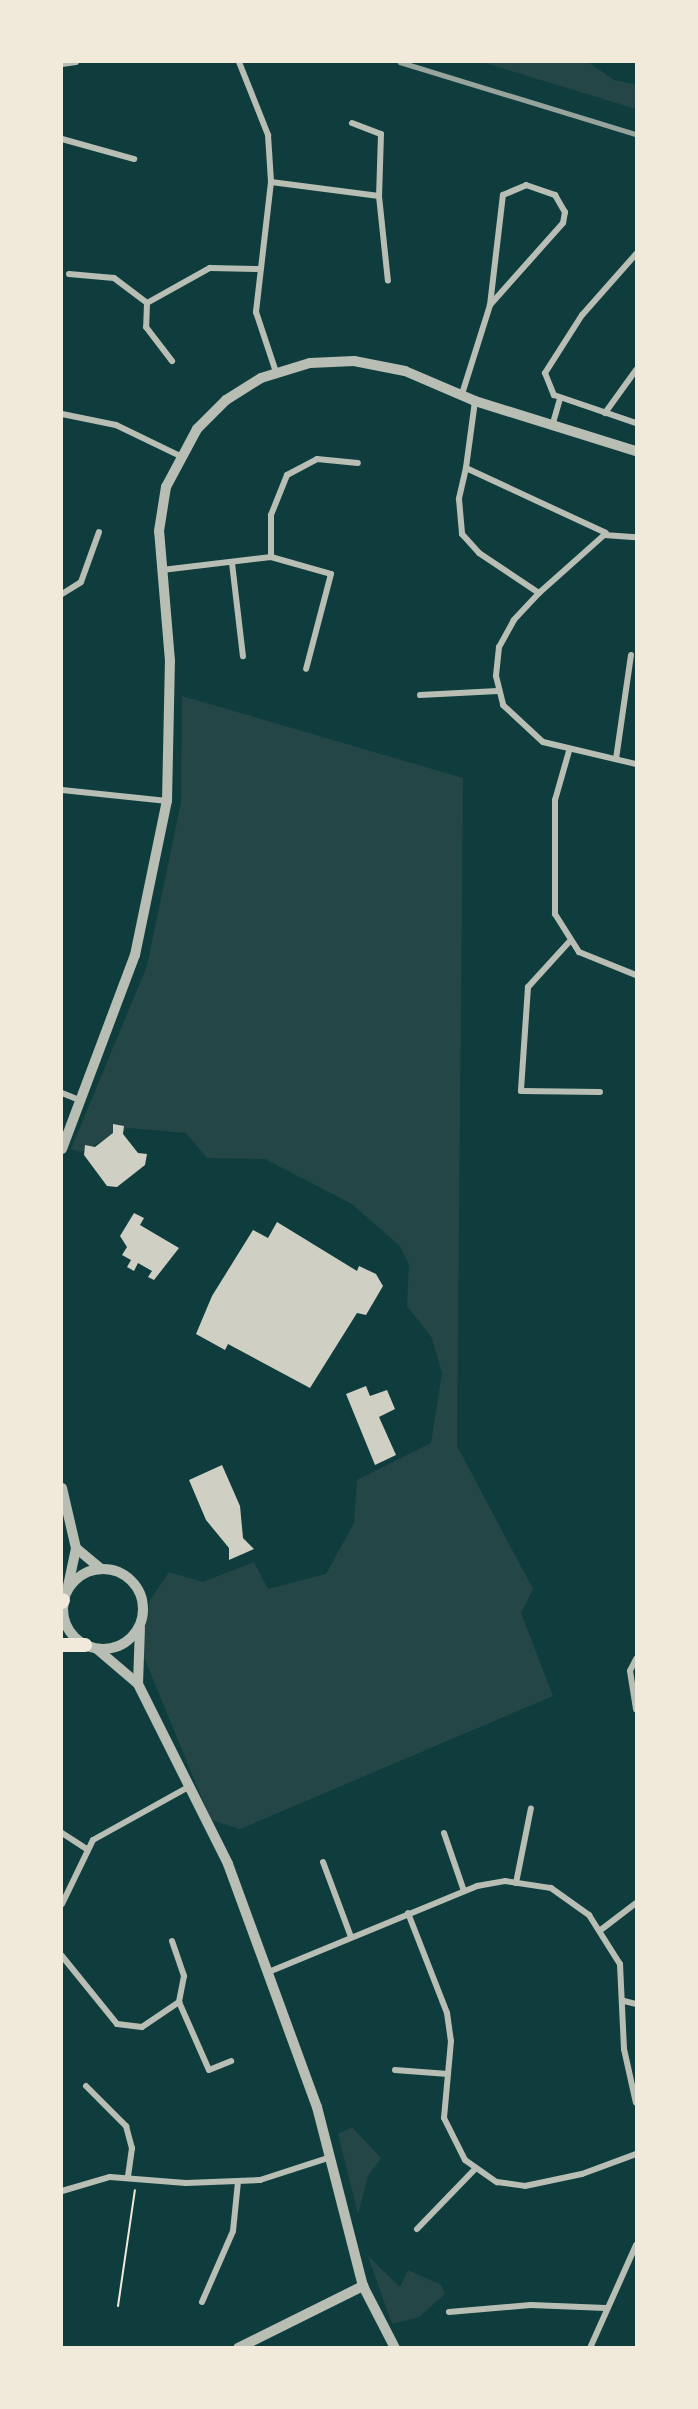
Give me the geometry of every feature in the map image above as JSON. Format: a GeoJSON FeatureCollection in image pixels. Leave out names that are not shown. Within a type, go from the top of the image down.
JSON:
{"type":"FeatureCollection","features":[{"type":"Feature","properties":{"kind":"highway"},"geometry":{"type":"LineString","coordinates":[[62,1645],[91,1647]]}},
{"type":"Feature","properties":{"kind":"street"},"geometry":{"type":"LineString","coordinates":[[62,64],[76,62]]}},
{"type":"Feature","properties":{"kind":"street"},"geometry":{"type":"LineString","coordinates":[[239,62],[265,120],[271,182],[259,269],[258,326],[276,372]]}},
{"type":"Feature","properties":{"kind":"street"},"geometry":{"type":"LineString","coordinates":[[352,123],[381,134],[380,196],[388,281]]}},
{"type":"Feature","properties":{"kind":"street"},"geometry":{"type":"LineString","coordinates":[[62,139],[134,159]]}},
{"type":"Feature","properties":{"kind":"street"},"geometry":{"type":"LineString","coordinates":[[271,182],[380,196]]}},
{"type":"Feature","properties":{"kind":"street"},"geometry":{"type":"LineString","coordinates":[[462,394],[490,305],[503,195],[519,185],[550,192],[563,205],[563,223],[490,305]]}},
{"type":"Feature","properties":{"kind":"street"},"geometry":{"type":"LineString","coordinates":[[636,254],[552,355],[545,380],[557,397],[636,423]]}},
{"type":"Feature","properties":{"kind":"street"},"geometry":{"type":"LineString","coordinates":[[147,303],[210,268],[259,269]]}},
{"type":"Feature","properties":{"kind":"street"},"geometry":{"type":"LineString","coordinates":[[69,274],[114,278],[147,303]]}},
{"type":"Feature","properties":{"kind":"street"},"geometry":{"type":"LineString","coordinates":[[147,303],[146,327],[172,361]]}},
{"type":"Feature","properties":{"kind":"street"},"geometry":{"type":"LineString","coordinates":[[62,1149],[135,955],[167,801],[170,661],[161,570],[160,517],[180,456],[216,408],[276,372],[310,363],[354,361],[405,371],[475,401],[552,423],[636,451]]}},
{"type":"Feature","properties":{"kind":"street"},"geometry":{"type":"LineString","coordinates":[[605,413],[636,370]]}},
{"type":"Feature","properties":{"kind":"street"},"geometry":{"type":"LineString","coordinates":[[552,423],[557,397]]}},
{"type":"Feature","properties":{"kind":"street"},"geometry":{"type":"LineString","coordinates":[[475,401],[466,468],[459,499],[462,534],[478,553],[539,593]]}},
{"type":"Feature","properties":{"kind":"street"},"geometry":{"type":"LineString","coordinates":[[62,414],[116,425],[180,456]]}},
{"type":"Feature","properties":{"kind":"street"},"geometry":{"type":"LineString","coordinates":[[271,557],[272,515],[287,475],[317,459],[358,463]]}},
{"type":"Feature","properties":{"kind":"street"},"geometry":{"type":"LineString","coordinates":[[466,468],[606,533],[636,537]]}},
{"type":"Feature","properties":{"kind":"street"},"geometry":{"type":"LineString","coordinates":[[62,594],[81,582],[99,532]]}},
{"type":"Feature","properties":{"kind":"street"},"geometry":{"type":"LineString","coordinates":[[606,533],[539,593],[501,641],[498,691],[524,730],[570,751],[636,764]]}},
{"type":"Feature","properties":{"kind":"street"},"geometry":{"type":"LineString","coordinates":[[161,570],[271,557],[331,574],[306,669]]}},
{"type":"Feature","properties":{"kind":"street"},"geometry":{"type":"LineString","coordinates":[[232,563],[243,656]]}},
{"type":"Feature","properties":{"kind":"street"},"geometry":{"type":"LineString","coordinates":[[616,759],[631,655]]}},
{"type":"Feature","properties":{"kind":"street"},"geometry":{"type":"LineString","coordinates":[[420,695],[498,691]]}},
{"type":"Feature","properties":{"kind":"street"},"geometry":{"type":"LineString","coordinates":[[570,751],[556,791],[553,898],[569,942],[595,960],[636,975]]}},
{"type":"Feature","properties":{"kind":"street"},"geometry":{"type":"LineString","coordinates":[[62,790],[167,801]]}},
{"type":"Feature","properties":{"kind":"street"},"geometry":{"type":"LineString","coordinates":[[569,942],[528,987],[521,1091],[600,1092]]}},
{"type":"Feature","properties":{"kind":"street"},"geometry":{"type":"LineString","coordinates":[[62,1093],[79,1100]]}},
{"type":"Feature","properties":{"kind":"street"},"geometry":{"type":"LineString","coordinates":[[62,1488],[76,1548],[64,1597],[66,1626],[138,1684],[191,1786],[271,1971],[331,2157],[363,2286],[395,2348]]}},
{"type":"Feature","properties":{"kind":"street"},"geometry":{"type":"LineString","coordinates":[[76,1548],[100,1568]]}},
{"type":"Feature","properties":{"kind":"street"},"geometry":{"type":"LineString","coordinates":[[64,1597],[87,1571],[100,1568],[116,1570],[138,1589],[141,1623],[138,1684]]}},
{"type":"Feature","properties":{"kind":"street"},"geometry":{"type":"LineString","coordinates":[[91,1647],[118,1646],[141,1623]]}},
{"type":"Feature","properties":{"kind":"street"},"geometry":{"type":"LineString","coordinates":[[636,1659],[630,1671],[636,1710]]}},
{"type":"Feature","properties":{"kind":"street"},"geometry":{"type":"LineString","coordinates":[[62,1904],[87,1850],[114,1824],[191,1786]]}},
{"type":"Feature","properties":{"kind":"street"},"geometry":{"type":"LineString","coordinates":[[516,1883],[531,1808]]}},
{"type":"Feature","properties":{"kind":"street"},"geometry":{"type":"LineString","coordinates":[[62,1833],[87,1850]]}},
{"type":"Feature","properties":{"kind":"street"},"geometry":{"type":"LineString","coordinates":[[444,1833],[464,1891]]}},
{"type":"Feature","properties":{"kind":"street"},"geometry":{"type":"LineString","coordinates":[[323,1862],[351,1937]]}},
{"type":"Feature","properties":{"kind":"street"},"geometry":{"type":"LineString","coordinates":[[271,1971],[464,1891],[516,1883],[551,1888],[602,1929],[620,1964],[624,2001],[624,2049],[636,2103]]}},
{"type":"Feature","properties":{"kind":"street"},"geometry":{"type":"LineString","coordinates":[[602,1929],[636,1903]]}},
{"type":"Feature","properties":{"kind":"street"},"geometry":{"type":"LineString","coordinates":[[408,1913],[447,2013],[447,2129],[475,2169],[497,2182],[525,2186],[582,2174],[636,2154]]}},
{"type":"Feature","properties":{"kind":"street"},"geometry":{"type":"LineString","coordinates":[[172,1941],[184,1976],[179,2002],[209,2070],[231,2061]]}},
{"type":"Feature","properties":{"kind":"street"},"geometry":{"type":"LineString","coordinates":[[62,1956],[117,2024],[152,2024],[179,2002]]}},
{"type":"Feature","properties":{"kind":"street"},"geometry":{"type":"LineString","coordinates":[[624,2001],[636,2004]]}},
{"type":"Feature","properties":{"kind":"street"},"geometry":{"type":"LineString","coordinates":[[395,2070],[448,2074]]}},
{"type":"Feature","properties":{"kind":"street"},"geometry":{"type":"LineString","coordinates":[[86,2086],[126,2126],[132,2148],[128,2178]]}},
{"type":"Feature","properties":{"kind":"street"},"geometry":{"type":"LineString","coordinates":[[62,2191],[92,2180],[128,2178],[238,2182],[331,2157]]}},
{"type":"Feature","properties":{"kind":"street"},"geometry":{"type":"LineString","coordinates":[[417,2229],[475,2169]]}},
{"type":"Feature","properties":{"kind":"street"},"geometry":{"type":"LineString","coordinates":[[202,2302],[233,2231],[238,2182]]}},
{"type":"Feature","properties":{"kind":"street"},"geometry":{"type":"LineString","coordinates":[[590,2348],[606,2308],[636,2246]]}},
{"type":"Feature","properties":{"kind":"street"},"geometry":{"type":"LineString","coordinates":[[238,2348],[363,2286]]}},
{"type":"Feature","properties":{"kind":"street"},"geometry":{"type":"LineString","coordinates":[[448,2312],[531,2305],[606,2308]]}},
{"type":"Feature","properties":{"kind":"path"},"geometry":{"type":"LineString","coordinates":[[117,2306],[138,2178]]}},
{"type":"Feature","properties":{"kind":"shaded area"},"geometry":{"type":"Polygon","coordinates":[[[482,62],[588,62],[614,80],[636,85],[636,109],[482,62]]]}},
{"type":"Feature","properties":{"kind":"shaded area"},"geometry":{"type":"Polygon","coordinates":[[[182,696],[463,778],[457,1446],[533,1589],[521,1613],[553,1696],[240,1829],[211,1820],[141,1650],[150,1600],[169,1572],[203,1582],[254,1562],[268,1589],[326,1574],[354,1523],[357,1480],[431,1443],[442,1373],[432,1338],[407,1306],[409,1264],[400,1246],[352,1204],[265,1159],[207,1158],[186,1133],[128,1128],[81,1152],[71,1149],[147,966],[181,802],[182,696]]]}},
{"type":"Feature","properties":{"kind":"shaded area"},"geometry":{"type":"Polygon","coordinates":[[[352,2127],[381,2158],[368,2176],[358,2214],[338,2134],[352,2127]]]}},
{"type":"Feature","properties":{"kind":"shaded area"},"geometry":{"type":"Polygon","coordinates":[[[368,2256],[400,2287],[408,2270],[441,2285],[445,2294],[419,2317],[392,2324],[368,2256]]]}},
{"type":"Feature","properties":{"kind":"building"},"geometry":{"type":"Polygon","coordinates":[[[113,1124],[124,1126],[123,1134],[138,1153],[147,1154],[145,1165],[117,1187],[107,1186],[84,1155],[85,1145],[95,1147],[113,1133],[113,1124]]]}},
{"type":"Feature","properties":{"kind":"building"},"geometry":{"type":"Polygon","coordinates":[[[134,1213],[144,1218],[140,1225],[179,1248],[154,1280],[148,1277],[152,1271],[138,1263],[134,1271],[127,1267],[131,1260],[122,1255],[127,1247],[120,1236],[134,1213]]]}},
{"type":"Feature","properties":{"kind":"building"},"geometry":{"type":"Polygon","coordinates":[[[277,1222],[357,1271],[359,1266],[376,1274],[383,1286],[366,1315],[357,1313],[310,1388],[228,1344],[225,1350],[196,1334],[212,1296],[253,1230],[268,1238],[277,1222]]]}},
{"type":"Feature","properties":{"kind":"building"},"geometry":{"type":"Polygon","coordinates":[[[366,1386],[370,1396],[387,1390],[395,1409],[379,1417],[396,1455],[375,1465],[346,1394],[366,1386]]]}},
{"type":"Feature","properties":{"kind":"building"},"geometry":{"type":"Polygon","coordinates":[[[222,1465],[240,1506],[243,1538],[254,1549],[229,1560],[229,1548],[206,1520],[189,1480],[222,1465]]]}},
{"type":"Feature","properties":{"kind":"railway"},"geometry":{"type":"LineString","coordinates":[[400,62],[636,134]]}}]}
